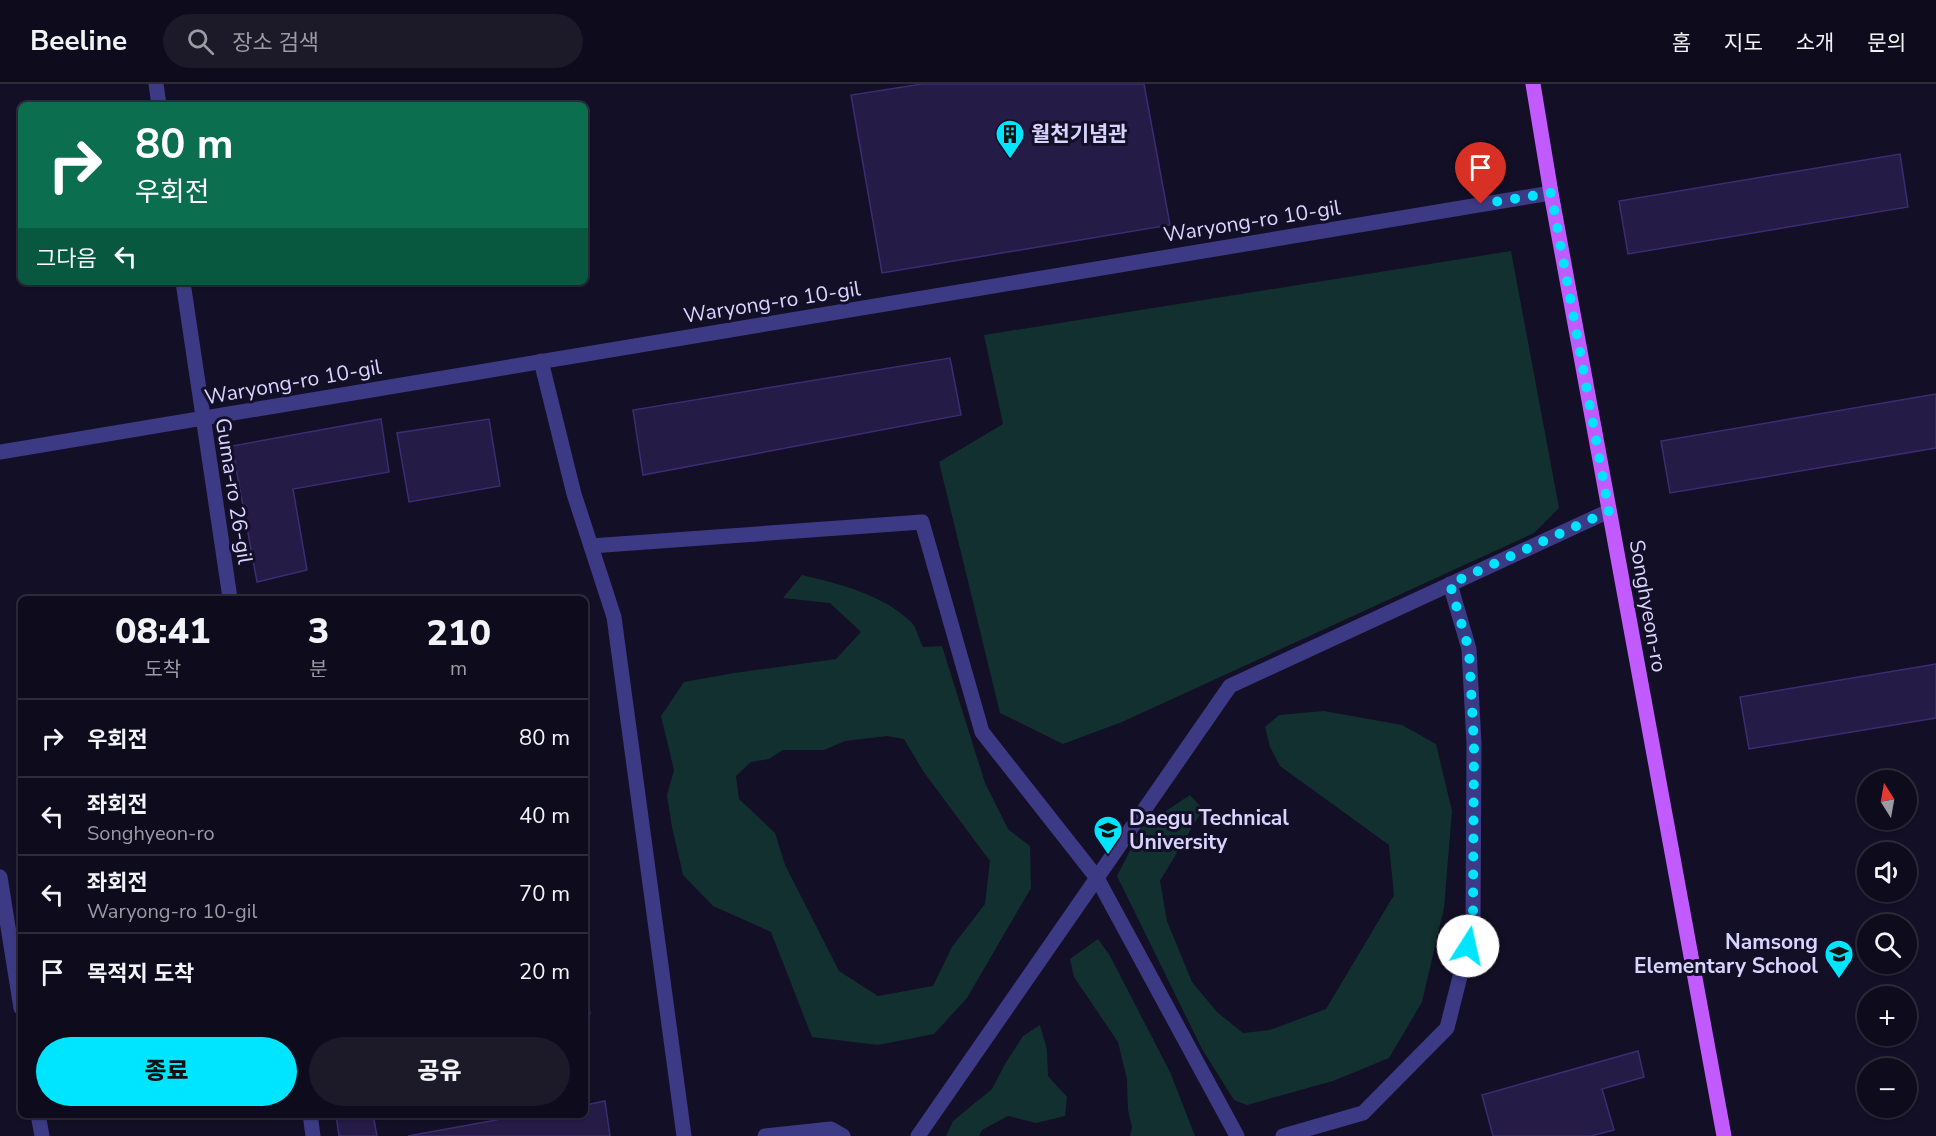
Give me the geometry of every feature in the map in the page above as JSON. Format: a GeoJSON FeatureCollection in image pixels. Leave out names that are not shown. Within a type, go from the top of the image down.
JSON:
{"type":"FeatureCollection","features":[{"type":"Feature","properties":{"kind":"main road","name":"Songhyeon-ro"},"geometry":{"type":"LineString","coordinates":[[1533,84],[1724,1136]]}},
{"type":"Feature","properties":{"kind":"street"},"geometry":{"type":"LineString","coordinates":[[156,84],[159,102]]}},
{"type":"Feature","properties":{"kind":"street","name":"Waryong-ro 10-gil"},"geometry":{"type":"LineString","coordinates":[[0,452],[1551,193]]}},
{"type":"Feature","properties":{"kind":"street","name":"Guma-ro 26-gil"},"geometry":{"type":"LineString","coordinates":[[183,285],[230,596]]}},
{"type":"Feature","properties":{"kind":"street"},"geometry":{"type":"LineString","coordinates":[[542,362],[574,494],[614,618],[684,1136]]}},
{"type":"Feature","properties":{"kind":"street"},"geometry":{"type":"LineString","coordinates":[[918,1136],[1230,686],[1609,511]]}},
{"type":"Feature","properties":{"kind":"street"},"geometry":{"type":"LineString","coordinates":[[591,546],[922,522],[982,732],[1097,878],[1237,1136]]}},
{"type":"Feature","properties":{"kind":"street"},"geometry":{"type":"LineString","coordinates":[[1282,1136],[1363,1113],[1447,1028],[1473,925],[1474,744],[1469,650],[1450,584]]}},
{"type":"Feature","properties":{"kind":"street"},"geometry":{"type":"LineString","coordinates":[[0,877],[18,989]]}},
{"type":"Feature","properties":{"kind":"street"},"geometry":{"type":"LineString","coordinates":[[39,1118],[42,1136]]}},
{"type":"Feature","properties":{"kind":"street"},"geometry":{"type":"LineString","coordinates":[[311,1118],[313,1136]]}},
{"type":"Feature","properties":{"kind":"street"},"geometry":{"type":"LineString","coordinates":[[765,1136],[831,1129],[843,1136]]}},
{"type":"Feature","properties":{"kind":"green space"},"geometry":{"type":"Polygon","coordinates":[[[1511,251],[1559,508],[1534,533],[1122,722],[1063,744],[1000,713],[939,462],[1003,424],[984,335],[1511,251]]]}},
{"type":"Feature","properties":{"kind":"green space"},"geometry":{"type":"Polygon","coordinates":[[[802,575],[846,586],[874,597],[900,612],[913,625],[923,647],[942,646],[985,783],[1008,829],[1030,846],[1031,888],[967,998],[934,1034],[878,1045],[812,1037],[771,932],[713,906],[683,875],[667,795],[674,770],[661,716],[684,682],[836,659],[861,632],[830,603],[783,598],[802,575]],[[887,736],[845,741],[824,750],[783,750],[769,759],[751,762],[736,776],[739,799],[775,833],[785,865],[839,971],[878,996],[933,986],[952,947],[985,904],[990,861],[923,771],[904,739],[887,736]]]}},
{"type":"Feature","properties":{"kind":"green space"},"geometry":{"type":"Polygon","coordinates":[[[1324,711],[1402,725],[1436,744],[1452,811],[1444,908],[1422,1002],[1389,1058],[1333,1081],[1247,1105],[1234,1100],[1202,1049],[1117,876],[1142,827],[1190,795],[1203,809],[1160,881],[1167,921],[1192,982],[1217,1012],[1243,1033],[1270,1030],[1326,1009],[1394,895],[1389,845],[1280,766],[1270,747],[1265,727],[1279,715],[1324,711]]]}},
{"type":"Feature","properties":{"kind":"green space"},"geometry":{"type":"Polygon","coordinates":[[[1098,939],[1110,956],[1170,1072],[1195,1136],[1130,1136],[1132,1127],[1128,1110],[1127,1079],[1118,1042],[1074,977],[1070,959],[1098,939]]]}},
{"type":"Feature","properties":{"kind":"green space"},"geometry":{"type":"Polygon","coordinates":[[[1040,1025],[1047,1050],[1048,1076],[1067,1097],[1065,1116],[1036,1123],[1008,1116],[982,1130],[979,1136],[946,1136],[953,1121],[992,1089],[1023,1036],[1040,1025]]]}},
{"type":"Feature","properties":{"kind":"building","name":"월천기념관"},"geometry":{"type":"Polygon","coordinates":[[[922,84],[1144,84],[1170,225],[882,273],[851,95],[922,84]]]}},
{"type":"Feature","properties":{"kind":"building"},"geometry":{"type":"Polygon","coordinates":[[[1900,154],[1908,207],[1628,254],[1619,201],[1900,154]]]}},
{"type":"Feature","properties":{"kind":"building"},"geometry":{"type":"Polygon","coordinates":[[[950,358],[961,415],[643,475],[633,410],[950,358]]]}},
{"type":"Feature","properties":{"kind":"building"},"geometry":{"type":"Polygon","coordinates":[[[1936,394],[1936,448],[1670,493],[1661,441],[1936,394]]]}},
{"type":"Feature","properties":{"kind":"building"},"geometry":{"type":"Polygon","coordinates":[[[381,419],[389,472],[293,489],[307,570],[257,582],[232,446],[381,419]]]}},
{"type":"Feature","properties":{"kind":"building"},"geometry":{"type":"Polygon","coordinates":[[[489,419],[500,486],[409,502],[397,433],[489,419]]]}},
{"type":"Feature","properties":{"kind":"building"},"geometry":{"type":"Polygon","coordinates":[[[1936,664],[1936,718],[1749,749],[1740,697],[1936,664]]]}},
{"type":"Feature","properties":{"kind":"building"},"geometry":{"type":"Polygon","coordinates":[[[1638,1051],[1644,1077],[1602,1089],[1614,1130],[1591,1136],[1493,1136],[1482,1095],[1638,1051]]]}},
{"type":"Feature","properties":{"kind":"building"},"geometry":{"type":"Polygon","coordinates":[[[605,1101],[610,1136],[408,1136],[508,1118],[588,1118],[588,1104],[605,1101]]]}},
{"type":"Feature","properties":{"kind":"building"},"geometry":{"type":"Polygon","coordinates":[[[337,1118],[374,1118],[377,1136],[339,1136],[337,1118]]]}},
{"type":"Feature","properties":{"kind":"place","name":"월천기념관"},"geometry":{"type":"Point","coordinates":[1010,160]}},
{"type":"Feature","properties":{"kind":"place","name":"Daegu Technical University"},"geometry":{"type":"Point","coordinates":[1108,856]}},
{"type":"Feature","properties":{"kind":"place","name":"Namsong Elementary School"},"geometry":{"type":"Point","coordinates":[1839,980]}},
{"type":"Feature","properties":{"kind":"route"},"geometry":{"type":"LineString","coordinates":[[1468,946],[1473,925],[1474,744],[1469,650],[1450,584],[1609,511],[1551,193],[1481,204]]}}]}
